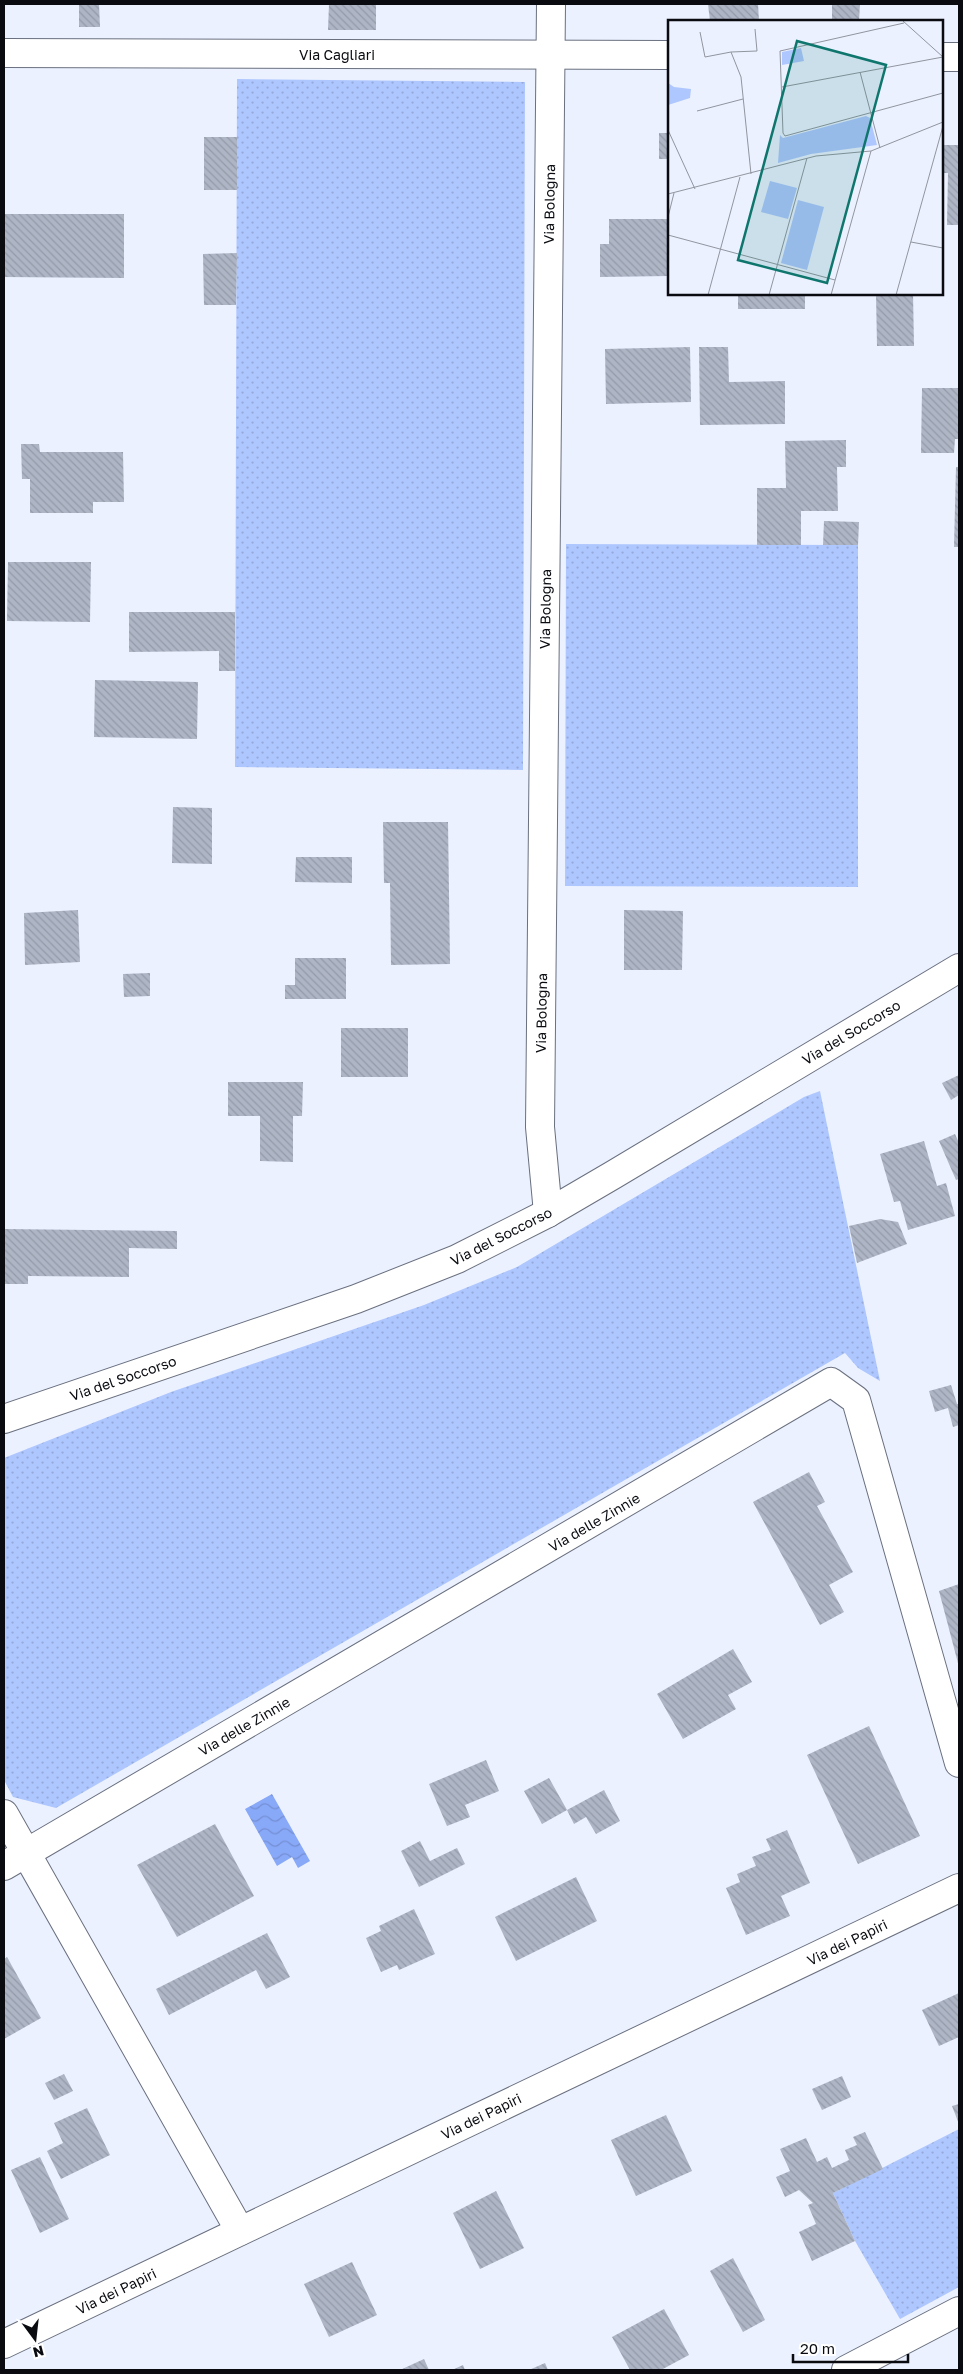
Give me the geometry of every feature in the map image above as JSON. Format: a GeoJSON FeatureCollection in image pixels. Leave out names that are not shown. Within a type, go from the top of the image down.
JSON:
{"type":"FeatureCollection","features":[{"type":"Feature","properties":{"kind":"street","name":"Via Bologna"},"geometry":{"type":"LineString","coordinates":[[548,1213],[540,1127],[551,4]]}},
{"type":"Feature","properties":{"kind":"street","name":"Via Cagliari"},"geometry":{"type":"LineString","coordinates":[[4,53],[668,56]]}},
{"type":"Feature","properties":{"kind":"street"},"geometry":{"type":"LineString","coordinates":[[943,57],[959,57]]}},
{"type":"Feature","properties":{"kind":"street","name":"Via del Soccorso"},"geometry":{"type":"LineString","coordinates":[[4,1419],[356,1299],[458,1259],[548,1213],[959,968]]}},
{"type":"Feature","properties":{"kind":"street","name":"Via delle Zinnie"},"geometry":{"type":"LineString","coordinates":[[15,1859],[831,1382],[856,1400],[959,1764]]}},
{"type":"Feature","properties":{"kind":"street"},"geometry":{"type":"LineString","coordinates":[[4,1814],[15,1859],[240,2232]]}},
{"type":"Feature","properties":{"kind":"street","name":"Via dei Papiri"},"geometry":{"type":"LineString","coordinates":[[4,2344],[959,1888]]}},
{"type":"Feature","properties":{"kind":"street"},"geometry":{"type":"LineString","coordinates":[[846,2370],[959,2311]]}},
{"type":"Feature","properties":{"kind":"shaded area"},"geometry":{"type":"Polygon","coordinates":[[[237,79],[525,82],[523,770],[235,767],[237,79]]]}},
{"type":"Feature","properties":{"kind":"shaded area"},"geometry":{"type":"Polygon","coordinates":[[[566,544],[858,545],[858,887],[565,886],[566,544]]]}},
{"type":"Feature","properties":{"kind":"shaded area"},"geometry":{"type":"Polygon","coordinates":[[[820,1091],[880,1381],[858,1368],[845,1353],[56,1808],[13,1797],[4,1780],[4,1458],[171,1392],[424,1305],[517,1267],[804,1097],[820,1091]]]}},
{"type":"Feature","properties":{"kind":"shaded area"},"geometry":{"type":"Polygon","coordinates":[[[959,2129],[959,2287],[900,2319],[855,2241],[833,2193],[959,2129]]]}},
{"type":"Feature","properties":{"kind":"water"},"geometry":{"type":"Polygon","coordinates":[[[272,1794],[310,1861],[298,1868],[292,1857],[277,1866],[245,1809],[272,1794]]]}},
{"type":"Feature","properties":{"kind":"building"},"geometry":{"type":"Polygon","coordinates":[[[79,4],[99,4],[100,27],[79,27],[79,4]]]}},
{"type":"Feature","properties":{"kind":"building"},"geometry":{"type":"Polygon","coordinates":[[[329,4],[376,4],[376,30],[328,30],[329,4]]]}},
{"type":"Feature","properties":{"kind":"building"},"geometry":{"type":"Polygon","coordinates":[[[708,4],[758,4],[759,20],[710,20],[708,4]]]}},
{"type":"Feature","properties":{"kind":"building"},"geometry":{"type":"Polygon","coordinates":[[[832,4],[860,4],[859,20],[832,20],[832,4]]]}},
{"type":"Feature","properties":{"kind":"building"},"geometry":{"type":"Polygon","coordinates":[[[668,122],[668,159],[659,159],[659,133],[667,133],[668,122]]]}},
{"type":"Feature","properties":{"kind":"building"},"geometry":{"type":"Polygon","coordinates":[[[204,137],[237,137],[237,190],[204,190],[204,137]]]}},
{"type":"Feature","properties":{"kind":"building"},"geometry":{"type":"Polygon","coordinates":[[[943,145],[959,145],[959,225],[947,225],[948,173],[943,173],[943,145]]]}},
{"type":"Feature","properties":{"kind":"building"},"geometry":{"type":"Polygon","coordinates":[[[4,214],[124,214],[124,278],[4,277],[4,214]]]}},
{"type":"Feature","properties":{"kind":"building"},"geometry":{"type":"Polygon","coordinates":[[[609,219],[668,219],[668,276],[600,277],[600,244],[609,244],[609,219]]]}},
{"type":"Feature","properties":{"kind":"building"},"geometry":{"type":"Polygon","coordinates":[[[237,253],[236,305],[204,305],[203,254],[237,253]]]}},
{"type":"Feature","properties":{"kind":"building"},"geometry":{"type":"Polygon","coordinates":[[[738,295],[805,295],[805,309],[738,309],[738,295]]]}},
{"type":"Feature","properties":{"kind":"building"},"geometry":{"type":"Polygon","coordinates":[[[876,295],[913,295],[914,346],[877,346],[876,295]]]}},
{"type":"Feature","properties":{"kind":"building"},"geometry":{"type":"Polygon","coordinates":[[[690,347],[691,402],[606,404],[605,349],[690,347]]]}},
{"type":"Feature","properties":{"kind":"building"},"geometry":{"type":"Polygon","coordinates":[[[699,347],[728,347],[729,382],[785,381],[785,424],[700,425],[699,347]]]}},
{"type":"Feature","properties":{"kind":"building"},"geometry":{"type":"Polygon","coordinates":[[[922,388],[959,388],[959,439],[955,439],[954,453],[921,453],[922,388]]]}},
{"type":"Feature","properties":{"kind":"building"},"geometry":{"type":"Polygon","coordinates":[[[846,440],[846,467],[837,467],[838,511],[801,511],[801,545],[757,545],[757,488],[786,488],[785,441],[846,440]]]}},
{"type":"Feature","properties":{"kind":"building"},"geometry":{"type":"Polygon","coordinates":[[[21,444],[39,444],[40,452],[123,452],[124,502],[93,502],[93,513],[30,513],[30,479],[22,479],[21,444]]]}},
{"type":"Feature","properties":{"kind":"building"},"geometry":{"type":"Polygon","coordinates":[[[956,467],[959,467],[959,547],[954,547],[956,467]]]}},
{"type":"Feature","properties":{"kind":"building"},"geometry":{"type":"Polygon","coordinates":[[[824,521],[859,522],[858,545],[823,545],[824,521]]]}},
{"type":"Feature","properties":{"kind":"building"},"geometry":{"type":"Polygon","coordinates":[[[8,562],[91,562],[90,622],[7,621],[8,562]]]}},
{"type":"Feature","properties":{"kind":"building"},"geometry":{"type":"Polygon","coordinates":[[[129,612],[235,612],[235,671],[219,671],[219,651],[129,652],[129,612]]]}},
{"type":"Feature","properties":{"kind":"building"},"geometry":{"type":"Polygon","coordinates":[[[95,680],[198,682],[197,739],[94,737],[95,680]]]}},
{"type":"Feature","properties":{"kind":"building"},"geometry":{"type":"Polygon","coordinates":[[[173,807],[212,808],[212,864],[172,863],[173,807]]]}},
{"type":"Feature","properties":{"kind":"building"},"geometry":{"type":"Polygon","coordinates":[[[383,822],[448,822],[450,964],[391,965],[390,883],[384,883],[383,822]]]}},
{"type":"Feature","properties":{"kind":"building"},"geometry":{"type":"Polygon","coordinates":[[[296,857],[352,857],[352,883],[295,882],[296,857]]]}},
{"type":"Feature","properties":{"kind":"building"},"geometry":{"type":"Polygon","coordinates":[[[78,910],[80,962],[25,965],[24,913],[78,910]]]}},
{"type":"Feature","properties":{"kind":"building"},"geometry":{"type":"Polygon","coordinates":[[[624,910],[683,911],[682,970],[624,970],[624,910]]]}},
{"type":"Feature","properties":{"kind":"building"},"geometry":{"type":"Polygon","coordinates":[[[295,958],[346,958],[346,999],[285,999],[285,985],[295,985],[295,958]]]}},
{"type":"Feature","properties":{"kind":"building"},"geometry":{"type":"Polygon","coordinates":[[[150,973],[150,996],[124,997],[123,974],[150,973]]]}},
{"type":"Feature","properties":{"kind":"building"},"geometry":{"type":"Polygon","coordinates":[[[341,1028],[408,1028],[408,1077],[341,1077],[341,1028]]]}},
{"type":"Feature","properties":{"kind":"building"},"geometry":{"type":"Polygon","coordinates":[[[959,1075],[959,1095],[951,1100],[942,1083],[959,1075]]]}},
{"type":"Feature","properties":{"kind":"building"},"geometry":{"type":"Polygon","coordinates":[[[228,1082],[303,1082],[302,1116],[293,1116],[293,1162],[260,1161],[260,1116],[228,1116],[228,1082]]]}},
{"type":"Feature","properties":{"kind":"building"},"geometry":{"type":"Polygon","coordinates":[[[955,1134],[959,1143],[959,1179],[956,1180],[939,1141],[955,1134]]]}},
{"type":"Feature","properties":{"kind":"building"},"geometry":{"type":"Polygon","coordinates":[[[924,1141],[937,1186],[946,1183],[955,1216],[908,1230],[900,1201],[894,1202],[880,1154],[924,1141]]]}},
{"type":"Feature","properties":{"kind":"building"},"geometry":{"type":"Polygon","coordinates":[[[880,1219],[898,1222],[907,1244],[857,1263],[849,1226],[880,1219]]]}},
{"type":"Feature","properties":{"kind":"building"},"geometry":{"type":"Polygon","coordinates":[[[4,1229],[177,1231],[177,1249],[129,1248],[129,1277],[28,1276],[28,1284],[4,1284],[4,1229]]]}},
{"type":"Feature","properties":{"kind":"building"},"geometry":{"type":"Polygon","coordinates":[[[951,1385],[957,1404],[959,1404],[959,1425],[953,1427],[948,1408],[935,1412],[929,1391],[951,1385]]]}},
{"type":"Feature","properties":{"kind":"building"},"geometry":{"type":"Polygon","coordinates":[[[809,1472],[825,1502],[817,1506],[853,1572],[829,1585],[844,1612],[820,1625],[753,1502],[809,1472]]]}},
{"type":"Feature","properties":{"kind":"building"},"geometry":{"type":"Polygon","coordinates":[[[959,1584],[959,1667],[939,1591],[959,1584]]]}},
{"type":"Feature","properties":{"kind":"building"},"geometry":{"type":"Polygon","coordinates":[[[733,1649],[752,1682],[728,1695],[736,1709],[683,1739],[657,1694],[733,1649]]]}},
{"type":"Feature","properties":{"kind":"building"},"geometry":{"type":"Polygon","coordinates":[[[869,1726],[920,1836],[858,1864],[807,1755],[869,1726]]]}},
{"type":"Feature","properties":{"kind":"building"},"geometry":{"type":"Polygon","coordinates":[[[486,1760],[499,1791],[465,1805],[470,1817],[447,1826],[429,1784],[486,1760]]]}},
{"type":"Feature","properties":{"kind":"building"},"geometry":{"type":"Polygon","coordinates":[[[549,1778],[567,1810],[542,1824],[524,1791],[549,1778]]]}},
{"type":"Feature","properties":{"kind":"building"},"geometry":{"type":"Polygon","coordinates":[[[604,1790],[620,1821],[596,1834],[586,1817],[574,1824],[567,1810],[604,1790]]]}},
{"type":"Feature","properties":{"kind":"building"},"geometry":{"type":"Polygon","coordinates":[[[215,1824],[254,1896],[177,1937],[137,1865],[215,1824]]]}},
{"type":"Feature","properties":{"kind":"building"},"geometry":{"type":"Polygon","coordinates":[[[787,1830],[810,1883],[781,1896],[790,1916],[746,1935],[726,1888],[740,1882],[737,1874],[756,1866],[752,1857],[771,1850],[766,1839],[787,1830]]]}},
{"type":"Feature","properties":{"kind":"building"},"geometry":{"type":"Polygon","coordinates":[[[420,1841],[430,1861],[457,1848],[465,1864],[419,1887],[401,1851],[420,1841]]]}},
{"type":"Feature","properties":{"kind":"building"},"geometry":{"type":"Polygon","coordinates":[[[576,1877],[597,1921],[516,1961],[495,1917],[576,1877]]]}},
{"type":"Feature","properties":{"kind":"building"},"geometry":{"type":"Polygon","coordinates":[[[414,1909],[435,1954],[399,1970],[397,1965],[381,1972],[366,1938],[381,1931],[379,1926],[414,1909]]]}},
{"type":"Feature","properties":{"kind":"building"},"geometry":{"type":"Polygon","coordinates":[[[267,1933],[290,1977],[266,1989],[256,1970],[169,2015],[156,1989],[267,1933]]]}},
{"type":"Feature","properties":{"kind":"building"},"geometry":{"type":"Polygon","coordinates":[[[7,1957],[41,2018],[4,2039],[4,1959],[7,1957]]]}},
{"type":"Feature","properties":{"kind":"building"},"geometry":{"type":"Polygon","coordinates":[[[959,1993],[959,2037],[939,2046],[922,2010],[959,1993]]]}},
{"type":"Feature","properties":{"kind":"building"},"geometry":{"type":"Polygon","coordinates":[[[64,2074],[73,2091],[54,2100],[45,2083],[64,2074]]]}},
{"type":"Feature","properties":{"kind":"building"},"geometry":{"type":"Polygon","coordinates":[[[842,2076],[851,2097],[822,2110],[812,2089],[842,2076]]]}},
{"type":"Feature","properties":{"kind":"building"},"geometry":{"type":"Polygon","coordinates":[[[959,2104],[959,2124],[952,2106],[959,2104]]]}},
{"type":"Feature","properties":{"kind":"building"},"geometry":{"type":"Polygon","coordinates":[[[87,2108],[110,2155],[61,2179],[47,2151],[63,2143],[54,2123],[87,2108]]]}},
{"type":"Feature","properties":{"kind":"building"},"geometry":{"type":"Polygon","coordinates":[[[666,2115],[692,2171],[636,2196],[611,2140],[666,2115]]]}},
{"type":"Feature","properties":{"kind":"building"},"geometry":{"type":"Polygon","coordinates":[[[865,2132],[883,2169],[833,2193],[855,2241],[812,2261],[799,2232],[816,2224],[808,2205],[813,2203],[799,2190],[785,2197],[776,2177],[790,2171],[780,2149],[806,2138],[817,2162],[827,2157],[832,2168],[849,2160],[845,2150],[857,2145],[853,2137],[865,2132]]]}},
{"type":"Feature","properties":{"kind":"building"},"geometry":{"type":"Polygon","coordinates":[[[40,2157],[69,2219],[40,2233],[11,2170],[40,2157]]]}},
{"type":"Feature","properties":{"kind":"building"},"geometry":{"type":"Polygon","coordinates":[[[496,2191],[524,2248],[480,2269],[453,2213],[496,2191]]]}},
{"type":"Feature","properties":{"kind":"building"},"geometry":{"type":"Polygon","coordinates":[[[733,2258],[765,2320],[743,2332],[710,2271],[733,2258]]]}},
{"type":"Feature","properties":{"kind":"building"},"geometry":{"type":"Polygon","coordinates":[[[352,2262],[377,2315],[329,2337],[304,2284],[352,2262]]]}},
{"type":"Feature","properties":{"kind":"building"},"geometry":{"type":"Polygon","coordinates":[[[664,2309],[689,2355],[661,2370],[630,2370],[612,2337],[664,2309]]]}},
{"type":"Feature","properties":{"kind":"building"},"geometry":{"type":"Polygon","coordinates":[[[424,2359],[429,2370],[400,2370],[424,2359]]]}},
{"type":"Feature","properties":{"kind":"building"},"geometry":{"type":"Polygon","coordinates":[[[545,2363],[548,2370],[529,2370],[545,2363]]]}},
{"type":"Feature","properties":{"kind":"building"},"geometry":{"type":"Polygon","coordinates":[[[463,2365],[465,2370],[452,2370],[463,2365]]]}}]}
